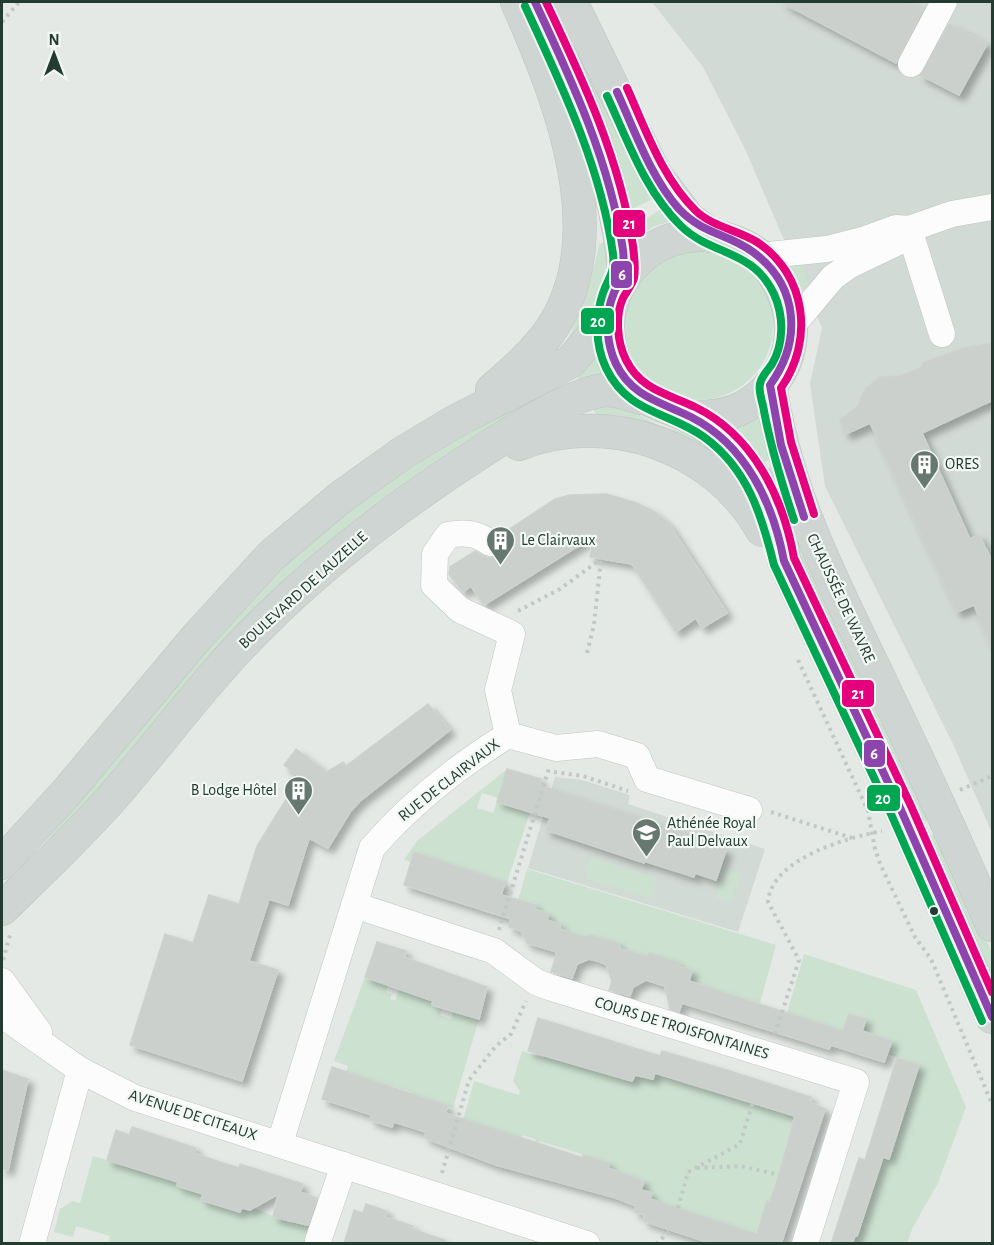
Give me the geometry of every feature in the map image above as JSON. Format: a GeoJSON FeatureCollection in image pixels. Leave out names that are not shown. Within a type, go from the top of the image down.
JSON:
{"type":"FeatureCollection","features":[{"type":"Feature","properties":{"kind":"main road"},"geometry":{"type":"LineString","coordinates":[[454,422],[514,371],[544,338],[564,305],[574,278],[581,239],[580,203],[575,170],[544,68],[517,2]]}},
{"type":"Feature","properties":{"kind":"main road"},"geometry":{"type":"LineString","coordinates":[[535,2],[566,69],[605,175],[618,226],[624,274]]}},
{"type":"Feature","properties":{"kind":"main road","name":"CHAUSSÉE DE WAVRE"},"geometry":{"type":"LineString","coordinates":[[572,2],[655,174],[689,219],[711,235]]}},
{"type":"Feature","properties":{"kind":"main road","name":"CHAUSSÉE DE WAVRE"},"geometry":{"type":"LineString","coordinates":[[693,418],[722,416],[748,405],[771,386],[786,358],[792,326],[784,292],[777,276],[759,256],[736,242],[711,235],[678,237],[647,251],[624,274],[613,295],[608,318],[608,340],[615,362],[626,382],[642,398],[693,418],[725,440],[750,469],[781,537],[784,561],[901,810],[993,1017]]}},
{"type":"Feature","properties":{"kind":"main road"},"geometry":{"type":"LineString","coordinates":[[2,863],[66,792],[197,637],[271,556],[341,497],[402,454],[454,422],[570,362],[608,318]]}},
{"type":"Feature","properties":{"kind":"main road","name":"CHAUSSÉE DE WAVRE"},"geometry":{"type":"LineString","coordinates":[[771,386],[781,445],[794,491],[815,544],[993,926]]}},
{"type":"Feature","properties":{"kind":"main road","name":"BOULEVARD DE LAUZELLE"},"geometry":{"type":"LineString","coordinates":[[8,919],[204,686],[261,624],[363,534],[446,474],[509,434],[580,398],[603,390],[615,390],[642,398]]}},
{"type":"Feature","properties":{"kind":"main road"},"geometry":{"type":"LineString","coordinates":[[446,474],[536,438],[568,431],[592,429],[641,437],[669,447],[700,463],[730,488],[748,506],[769,543],[784,561]]}},
{"type":"Feature","properties":{"kind":"street"},"geometry":{"type":"LineString","coordinates":[[911,64],[944,2]]}},
{"type":"Feature","properties":{"kind":"street"},"geometry":{"type":"LineString","coordinates":[[759,256],[828,249],[896,228],[909,229],[952,214],[993,207]]}},
{"type":"Feature","properties":{"kind":"street"},"geometry":{"type":"LineString","coordinates":[[792,326],[833,277],[850,266],[902,241],[909,229]]}},
{"type":"Feature","properties":{"kind":"street"},"geometry":{"type":"LineString","coordinates":[[909,229],[942,334]]}},
{"type":"Feature","properties":{"kind":"street"},"geometry":{"type":"LineString","coordinates":[[490,543],[473,534],[460,532],[448,535],[435,554],[434,585],[460,610],[512,634],[498,690],[508,735]]}},
{"type":"Feature","properties":{"kind":"street","name":"RUE DE CLAIRVAUX"},"geometry":{"type":"LineString","coordinates":[[280,1143],[372,848],[401,814],[485,749],[508,735],[556,748],[598,744],[638,756],[647,779]]}},
{"type":"Feature","properties":{"kind":"street"},"geometry":{"type":"LineString","coordinates":[[647,779],[749,810]]}},
{"type":"Feature","properties":{"kind":"street","name":"COURS DE TROISFONTAINES"},"geometry":{"type":"LineString","coordinates":[[354,904],[494,951],[536,982],[856,1082],[805,1244]]}},
{"type":"Feature","properties":{"kind":"street","name":"AVENUE DE CITEAUX"},"geometry":{"type":"LineString","coordinates":[[2,971],[50,1047]]}},
{"type":"Feature","properties":{"kind":"street","name":"AVENUE DE CITEAUX"},"geometry":{"type":"LineString","coordinates":[[2,1015],[80,1070],[135,1098],[588,1244]]}},
{"type":"Feature","properties":{"kind":"street"},"geometry":{"type":"LineString","coordinates":[[32,1244],[80,1070]]}},
{"type":"Feature","properties":{"kind":"street"},"geometry":{"type":"LineString","coordinates":[[318,1241],[344,1165]]}},
{"type":"Feature","properties":{"kind":"path"},"geometry":{"type":"LineString","coordinates":[[2,22],[19,2]]}},
{"type":"Feature","properties":{"kind":"path"},"geometry":{"type":"LineString","coordinates":[[496,628],[520,609],[560,589],[601,559],[594,625],[587,653]]}},
{"type":"Feature","properties":{"kind":"path"},"geometry":{"type":"LineString","coordinates":[[797,657],[868,811],[871,832],[881,866],[915,937],[931,959],[993,1104]]}},
{"type":"Feature","properties":{"kind":"path"},"geometry":{"type":"LineString","coordinates":[[494,951],[556,748]]}},
{"type":"Feature","properties":{"kind":"path"},"geometry":{"type":"LineString","coordinates":[[567,776],[583,776],[632,792],[647,779]]}},
{"type":"Feature","properties":{"kind":"path"},"geometry":{"type":"LineString","coordinates":[[953,782],[957,791],[993,776]]}},
{"type":"Feature","properties":{"kind":"path"},"geometry":{"type":"LineString","coordinates":[[749,810],[769,812],[854,838]]}},
{"type":"Feature","properties":{"kind":"path"},"geometry":{"type":"LineString","coordinates":[[768,1056],[799,960],[768,902],[769,893],[776,879],[795,861],[871,832]]}},
{"type":"Feature","properties":{"kind":"path"},"geometry":{"type":"LineString","coordinates":[[2,971],[8,919]]}},
{"type":"Feature","properties":{"kind":"path"},"geometry":{"type":"LineString","coordinates":[[436,1195],[469,1080],[496,1047],[511,1034],[536,982]]}},
{"type":"Feature","properties":{"kind":"path"},"geometry":{"type":"LineString","coordinates":[[678,1208],[688,1172],[719,1153],[740,1144],[753,1102]]}},
{"type":"Feature","properties":{"kind":"path"},"geometry":{"type":"LineString","coordinates":[[697,1168],[741,1166],[779,1175]]}},
{"type":"Feature","properties":{"kind":"path"},"geometry":{"type":"LineString","coordinates":[[656,1244],[671,1230]]}},
{"type":"Feature","properties":{"kind":"shaded area"},"geometry":{"type":"Polygon","coordinates":[[[652,2],[992,2],[992,833],[953,744],[825,486],[810,384],[822,328],[745,149],[703,67],[652,2]]]}},
{"type":"Feature","properties":{"kind":"shaded area","name":"Athénée Royal Paul Delvaux"},"geometry":{"type":"Polygon","coordinates":[[[555,777],[582,780],[630,795],[628,804],[765,849],[738,932],[528,868],[555,777]]]}},
{"type":"Feature","properties":{"kind":"green space"},"geometry":{"type":"Polygon","coordinates":[[[549,2],[554,2],[659,196],[628,211],[581,72],[549,2]]]}},
{"type":"Feature","properties":{"kind":"green space"},"geometry":{"type":"Polygon","coordinates":[[[666,206],[677,219],[653,227],[634,240],[631,228],[666,206]]]}},
{"type":"Feature","properties":{"kind":"green space"},"geometry":{"type":"Polygon","coordinates":[[[608,241],[608,259],[591,320],[563,348],[585,298],[599,244],[608,241]]]}},
{"type":"Feature","properties":{"kind":"green space"},"geometry":{"type":"Polygon","coordinates":[[[698,250],[727,256],[751,272],[767,296],[773,325],[767,354],[751,378],[727,394],[698,400],[669,394],[645,378],[629,354],[623,325],[629,296],[645,272],[669,256],[698,250]]]}},
{"type":"Feature","properties":{"kind":"green space"},"geometry":{"type":"Polygon","coordinates":[[[800,259],[809,285],[798,296],[785,261],[800,259]]]}},
{"type":"Feature","properties":{"kind":"green space"},"geometry":{"type":"Polygon","coordinates":[[[594,348],[605,376],[583,387],[573,369],[594,348]]]}},
{"type":"Feature","properties":{"kind":"green space"},"geometry":{"type":"Polygon","coordinates":[[[554,379],[562,398],[503,428],[131,756],[2,889],[43,845],[266,576],[390,476],[554,379]]]}},
{"type":"Feature","properties":{"kind":"green space"},"geometry":{"type":"Polygon","coordinates":[[[599,399],[638,414],[658,425],[705,439],[737,469],[598,422],[591,402],[599,399]]]}},
{"type":"Feature","properties":{"kind":"green space"},"geometry":{"type":"Polygon","coordinates":[[[759,416],[770,460],[755,465],[727,425],[759,416]]]}},
{"type":"Feature","properties":{"kind":"green space"},"geometry":{"type":"Polygon","coordinates":[[[772,467],[874,695],[863,701],[758,473],[772,467]]]}},
{"type":"Feature","properties":{"kind":"green space"},"geometry":{"type":"Polygon","coordinates":[[[877,704],[931,818],[920,824],[867,709],[877,704]]]}},
{"type":"Feature","properties":{"kind":"green space"},"geometry":{"type":"Polygon","coordinates":[[[507,769],[498,798],[482,793],[477,808],[493,813],[497,802],[530,812],[506,886],[505,882],[469,875],[471,870],[449,863],[447,867],[436,859],[414,852],[410,862],[404,860],[417,841],[507,769]]]}},
{"type":"Feature","properties":{"kind":"green space"},"geometry":{"type":"Polygon","coordinates":[[[938,833],[992,952],[992,982],[926,838],[938,833]]]}},
{"type":"Feature","properties":{"kind":"green space"},"geometry":{"type":"Polygon","coordinates":[[[591,857],[657,878],[650,899],[585,878],[591,857]]]}},
{"type":"Feature","properties":{"kind":"green space"},"geometry":{"type":"Polygon","coordinates":[[[527,869],[776,945],[760,1003],[689,981],[692,971],[680,967],[677,962],[650,953],[646,956],[621,949],[618,943],[591,935],[585,937],[562,930],[560,924],[547,920],[549,914],[534,909],[536,904],[518,900],[527,869]]]}},
{"type":"Feature","properties":{"kind":"green space"},"geometry":{"type":"Polygon","coordinates":[[[724,870],[740,875],[732,902],[716,898],[724,870]]]}},
{"type":"Feature","properties":{"kind":"green space"},"geometry":{"type":"Polygon","coordinates":[[[804,954],[916,990],[966,1107],[938,1183],[913,1227],[907,1243],[852,1243],[855,1236],[858,1236],[883,1157],[889,1159],[919,1065],[887,1054],[892,1041],[863,1031],[866,1019],[849,1014],[843,1031],[787,1013],[804,954]]]}},
{"type":"Feature","properties":{"kind":"green space"},"geometry":{"type":"Polygon","coordinates":[[[365,977],[388,985],[386,992],[392,994],[390,999],[395,1000],[399,990],[433,1001],[432,1005],[442,1009],[440,1015],[451,1019],[453,1011],[479,1019],[453,1108],[410,1097],[411,1092],[376,1081],[374,1084],[345,1075],[348,1066],[334,1061],[365,977]]]}},
{"type":"Feature","properties":{"kind":"green space"},"geometry":{"type":"Polygon","coordinates":[[[522,1051],[543,1058],[545,1053],[588,1069],[591,1063],[604,1072],[632,1081],[635,1075],[642,1077],[655,1072],[797,1117],[785,1147],[787,1149],[760,1234],[650,1199],[652,1193],[641,1190],[644,1181],[581,1159],[582,1154],[540,1141],[537,1147],[534,1146],[536,1139],[522,1135],[520,1142],[463,1120],[474,1081],[519,1095],[520,1091],[513,1081],[522,1051]]]}},
{"type":"Feature","properties":{"kind":"green space"},"geometry":{"type":"Polygon","coordinates":[[[93,1156],[172,1180],[174,1178],[231,1201],[229,1209],[239,1213],[242,1208],[250,1210],[254,1208],[290,1223],[292,1217],[311,1226],[305,1244],[108,1244],[110,1236],[76,1226],[73,1237],[54,1232],[60,1209],[72,1201],[80,1203],[93,1156]]]}},
{"type":"Feature","properties":{"kind":"building"},"geometry":{"type":"Polygon","coordinates":[[[781,2],[907,2],[923,10],[896,63],[781,2]]]}},
{"type":"Feature","properties":{"kind":"building"},"geometry":{"type":"Polygon","coordinates":[[[949,24],[987,44],[959,95],[920,75],[949,24]]]}},
{"type":"Feature","properties":{"kind":"building","name":"ORES"},"geometry":{"type":"Polygon","coordinates":[[[993,343],[993,400],[922,433],[970,539],[979,535],[993,562],[992,649],[974,605],[957,612],[870,423],[846,434],[840,420],[858,406],[865,389],[880,377],[901,376],[922,367],[922,363],[964,348],[993,343]]]}},
{"type":"Feature","properties":{"kind":"building","name":"Le Clairvaux"},"geometry":{"type":"Polygon","coordinates":[[[606,494],[637,503],[655,512],[669,524],[727,613],[702,628],[696,618],[676,632],[632,564],[590,557],[594,536],[484,605],[471,586],[463,592],[449,574],[450,567],[475,551],[488,558],[497,556],[505,545],[502,534],[555,499],[570,495],[606,494]]]}},
{"type":"Feature","properties":{"kind":"building"},"geometry":{"type":"Polygon","coordinates":[[[428,704],[450,730],[360,801],[350,812],[328,848],[309,838],[288,905],[269,899],[249,961],[278,970],[242,1081],[130,1045],[165,934],[193,943],[209,895],[239,904],[257,846],[300,777],[284,765],[296,749],[327,772],[343,762],[346,766],[428,704]]]}},
{"type":"Feature","properties":{"kind":"building"},"geometry":{"type":"Polygon","coordinates":[[[507,769],[541,779],[539,785],[706,839],[705,843],[726,850],[716,880],[695,873],[694,877],[644,861],[644,863],[546,830],[550,818],[497,802],[507,769]]]}},
{"type":"Feature","properties":{"kind":"building"},"geometry":{"type":"Polygon","coordinates":[[[414,852],[505,882],[501,895],[536,905],[534,909],[549,914],[547,920],[560,924],[559,929],[585,937],[591,935],[618,943],[621,949],[646,956],[650,953],[677,962],[680,967],[692,970],[689,981],[843,1031],[849,1014],[866,1019],[862,1031],[892,1041],[884,1062],[831,1045],[829,1049],[682,1003],[679,1012],[670,1009],[665,986],[646,980],[633,987],[630,996],[609,990],[612,981],[606,964],[597,961],[589,959],[577,964],[572,978],[551,972],[557,952],[527,943],[521,931],[509,927],[511,919],[404,885],[414,852]]]}},
{"type":"Feature","properties":{"kind":"building"},"geometry":{"type":"Polygon","coordinates":[[[377,942],[406,951],[404,957],[487,987],[479,1019],[432,1005],[433,1001],[365,977],[377,942]]]}},
{"type":"Feature","properties":{"kind":"building"},"geometry":{"type":"Polygon","coordinates":[[[538,1018],[660,1056],[662,1051],[727,1070],[811,1097],[810,1102],[825,1109],[781,1244],[713,1244],[643,1221],[645,1215],[634,1212],[636,1206],[616,1198],[496,1165],[425,1138],[426,1132],[394,1122],[392,1127],[370,1120],[372,1115],[322,1099],[332,1067],[448,1106],[445,1113],[583,1158],[584,1155],[609,1163],[608,1168],[644,1181],[641,1190],[652,1193],[650,1199],[757,1234],[767,1201],[770,1202],[779,1175],[795,1116],[655,1073],[653,1079],[635,1075],[632,1081],[528,1051],[538,1018]]]}},
{"type":"Feature","properties":{"kind":"building"},"geometry":{"type":"Polygon","coordinates":[[[897,1058],[919,1065],[889,1159],[883,1157],[857,1236],[852,1244],[831,1244],[859,1158],[865,1160],[897,1058]]]}},
{"type":"Feature","properties":{"kind":"building"},"geometry":{"type":"Polygon","coordinates":[[[2,1070],[28,1079],[8,1170],[2,1169],[2,1070]]]}},
{"type":"Feature","properties":{"kind":"building"},"geometry":{"type":"Polygon","coordinates":[[[132,1127],[196,1148],[194,1153],[214,1160],[239,1168],[240,1164],[303,1184],[300,1192],[317,1198],[308,1225],[273,1217],[278,1194],[250,1210],[242,1208],[240,1212],[201,1200],[203,1194],[177,1186],[178,1182],[107,1160],[116,1130],[129,1135],[132,1127]]]}},
{"type":"Feature","properties":{"kind":"building"},"geometry":{"type":"Polygon","coordinates":[[[366,1204],[387,1211],[385,1217],[445,1240],[445,1244],[344,1244],[354,1210],[363,1213],[366,1204]]]}},
{"type":"Feature","properties":{"kind":"transit line","name":"6"},"geometry":{"type":"LineString","coordinates":[[535,2],[588,123],[617,217],[623,250],[623,267],[611,301],[608,325],[609,341],[616,364],[630,384],[639,391],[691,417],[727,443],[754,478],[773,518],[784,561],[901,810],[992,1017]]}},
{"type":"Feature","properties":{"kind":"transit line","name":"21"},"geometry":{"type":"LineString","coordinates":[[546,2],[610,151],[627,214],[635,274],[620,305],[618,321],[621,345],[626,360],[632,370],[647,385],[715,419],[749,451],[762,470],[782,513],[794,558],[911,806],[992,992]]}},
{"type":"Feature","properties":{"kind":"transit line","name":"20"},"geometry":{"type":"LineString","coordinates":[[525,6],[553,66],[590,158],[607,222],[613,266],[600,302],[597,331],[606,368],[615,383],[637,403],[704,437],[732,464],[742,479],[758,511],[774,565],[891,814],[982,1021]]}},
{"type":"Feature","properties":{"kind":"transit line","name":"21"},"geometry":{"type":"LineString","coordinates":[[627,88],[664,169],[684,198],[703,216],[750,238],[774,256],[786,272],[795,290],[800,310],[801,330],[798,350],[781,388],[791,442],[814,514]]}},
{"type":"Feature","properties":{"kind":"transit line","name":"6"},"geometry":{"type":"LineString","coordinates":[[617,92],[651,168],[679,209],[697,224],[753,252],[780,281],[791,315],[791,333],[780,368],[770,385],[781,445],[804,517]]}},
{"type":"Feature","properties":{"kind":"transit line","name":"20"},"geometry":{"type":"LineString","coordinates":[[607,96],[638,165],[668,212],[693,236],[731,254],[755,269],[765,279],[774,294],[780,311],[781,339],[776,356],[763,376],[760,390],[773,452],[794,520]]}},
{"type":"Feature","properties":{"kind":"place","name":"ORES"},"geometry":{"type":"Point","coordinates":[924,490]}},
{"type":"Feature","properties":{"kind":"place","name":"Le Clairvaux"},"geometry":{"type":"Point","coordinates":[500,566]}},
{"type":"Feature","properties":{"kind":"place","name":"B Lodge Hôtel"},"geometry":{"type":"Point","coordinates":[298,816]}},
{"type":"Feature","properties":{"kind":"place","name":"Athénée Royal Paul Delvaux"},"geometry":{"type":"Point","coordinates":[646,858]}}]}
